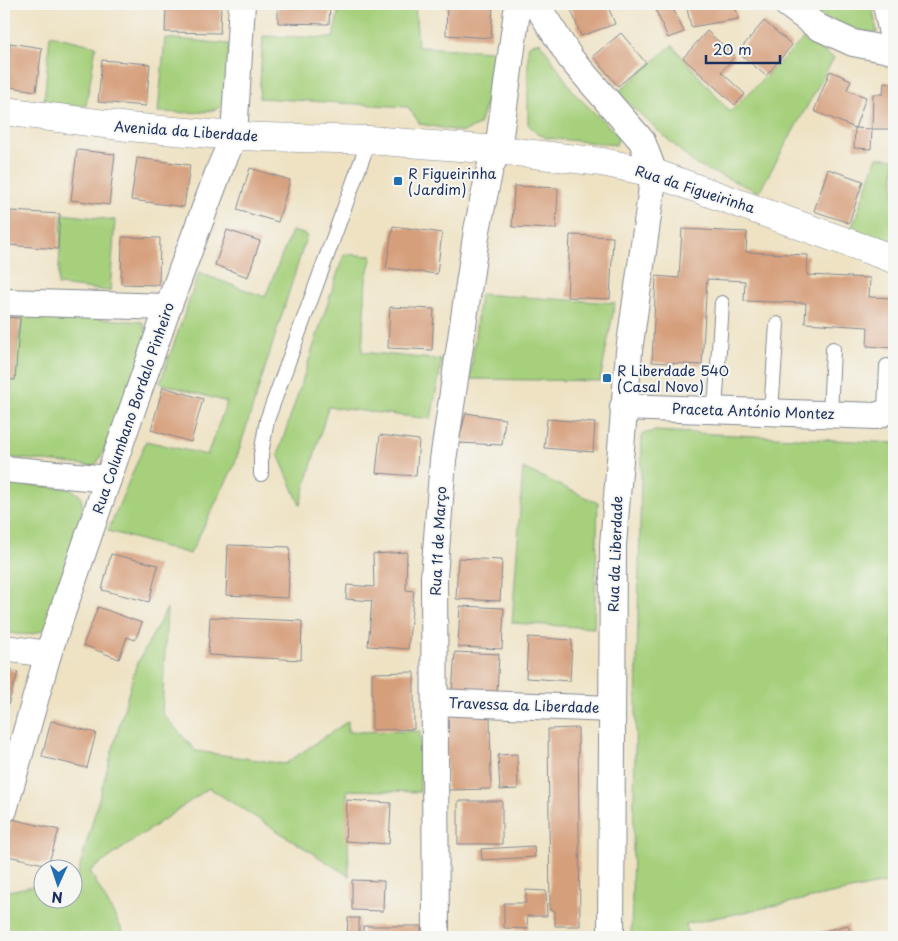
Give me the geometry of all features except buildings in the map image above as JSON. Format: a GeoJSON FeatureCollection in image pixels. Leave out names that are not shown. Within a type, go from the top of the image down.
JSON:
{"type":"FeatureCollection","features":[{"type":"Feature","properties":{"kind":"street","name":"Rua Columbano Bordalo Pinheiro"},"geometry":{"type":"LineString","coordinates":[[4,810],[48,654],[168,307],[220,168],[234,136],[242,4]]}},
{"type":"Feature","properties":{"kind":"street","name":"Rua 11 de Março"},"geometry":{"type":"LineString","coordinates":[[436,937],[434,576],[443,460],[477,230],[490,168],[498,150],[518,4]]}},
{"type":"Feature","properties":{"kind":"street"},"geometry":{"type":"LineString","coordinates":[[536,4],[571,59],[642,140],[654,173]]}},
{"type":"Feature","properties":{"kind":"street"},"geometry":{"type":"LineString","coordinates":[[787,4],[818,27],[853,43],[894,51]]}},
{"type":"Feature","properties":{"kind":"street"},"geometry":{"type":"LineString","coordinates":[[886,4],[894,44]]}},
{"type":"Feature","properties":{"kind":"street","name":"Avenida da Liberdade"},"geometry":{"type":"LineString","coordinates":[[4,111],[128,128],[234,136],[369,140]]}},
{"type":"Feature","properties":{"kind":"street","name":"Rua da Figueirinha"},"geometry":{"type":"LineString","coordinates":[[369,140],[498,150],[602,162],[654,173],[894,259]]}},
{"type":"Feature","properties":{"kind":"street","name":"Rua da Liberdade"},"geometry":{"type":"LineString","coordinates":[[611,937],[613,545],[623,407],[632,325],[654,173]]}},
{"type":"Feature","properties":{"kind":"street"},"geometry":{"type":"LineString","coordinates":[[4,302],[168,307]]}},
{"type":"Feature","properties":{"kind":"street","name":"Praceta António Montez"},"geometry":{"type":"LineString","coordinates":[[623,407],[876,416],[881,414]]}},
{"type":"Feature","properties":{"kind":"street"},"geometry":{"type":"LineString","coordinates":[[4,469],[108,479]]}},
{"type":"Feature","properties":{"kind":"street"},"geometry":{"type":"LineString","coordinates":[[4,648],[48,654]]}},
{"type":"Feature","properties":{"kind":"street","name":"Travessa da Liberdade"},"geometry":{"type":"LineString","coordinates":[[435,702],[612,709]]}},
{"type":"Feature","properties":{"kind":"lane"},"geometry":{"type":"LineString","coordinates":[[261,474],[261,454],[267,420],[369,140]]}},
{"type":"Feature","properties":{"kind":"lane"},"geometry":{"type":"LineString","coordinates":[[715,410],[722,303]]}},
{"type":"Feature","properties":{"kind":"lane"},"geometry":{"type":"LineString","coordinates":[[771,412],[777,324]]}},
{"type":"Feature","properties":{"kind":"lane"},"geometry":{"type":"LineString","coordinates":[[830,414],[834,349]]}},
{"type":"Feature","properties":{"kind":"lane"},"geometry":{"type":"LineString","coordinates":[[881,414],[885,408],[887,366]]}},
{"type":"Feature","properties":{"kind":"green space"},"geometry":{"type":"Polygon","coordinates":[[[340,4],[415,4],[418,47],[494,51],[486,103],[479,125],[463,132],[420,124],[408,107],[259,98],[263,36],[333,38],[340,4]]]}},
{"type":"Feature","properties":{"kind":"green space"},"geometry":{"type":"Polygon","coordinates":[[[804,4],[872,4],[877,33],[848,28],[820,15],[804,4]]]}},
{"type":"Feature","properties":{"kind":"green space"},"geometry":{"type":"Polygon","coordinates":[[[50,35],[96,46],[86,106],[44,103],[50,35]]]}},
{"type":"Feature","properties":{"kind":"green space"},"geometry":{"type":"Polygon","coordinates":[[[165,38],[229,44],[227,94],[222,105],[210,111],[201,112],[158,112],[165,38]]]}},
{"type":"Feature","properties":{"kind":"green space"},"geometry":{"type":"Polygon","coordinates":[[[803,39],[834,58],[759,192],[696,165],[617,93],[672,45],[730,112],[803,39]]]}},
{"type":"Feature","properties":{"kind":"green space"},"geometry":{"type":"Polygon","coordinates":[[[540,42],[575,94],[619,136],[616,145],[548,138],[537,134],[528,124],[528,45],[540,42]]]}},
{"type":"Feature","properties":{"kind":"green space"},"geometry":{"type":"Polygon","coordinates":[[[877,157],[894,159],[894,246],[851,230],[877,157]]]}},
{"type":"Feature","properties":{"kind":"green space"},"geometry":{"type":"Polygon","coordinates":[[[62,214],[115,220],[110,291],[58,285],[62,214]]]}},
{"type":"Feature","properties":{"kind":"green space"},"geometry":{"type":"Polygon","coordinates":[[[292,231],[307,235],[234,466],[190,554],[108,531],[146,441],[207,455],[227,402],[160,383],[199,273],[265,297],[292,231]]]}},
{"type":"Feature","properties":{"kind":"green space"},"geometry":{"type":"Polygon","coordinates":[[[344,254],[372,256],[366,278],[362,352],[442,360],[431,419],[328,407],[300,505],[278,454],[344,254]]]}},
{"type":"Feature","properties":{"kind":"green space"},"geometry":{"type":"Polygon","coordinates":[[[480,294],[615,303],[600,381],[470,379],[480,294]]]}},
{"type":"Feature","properties":{"kind":"green space"},"geometry":{"type":"Polygon","coordinates":[[[24,312],[142,322],[149,335],[103,453],[95,466],[4,457],[4,411],[24,312]]]}},
{"type":"Feature","properties":{"kind":"green space"},"geometry":{"type":"Polygon","coordinates":[[[655,431],[894,443],[894,881],[686,924],[688,937],[631,937],[642,434],[655,431]]]}},
{"type":"Feature","properties":{"kind":"green space"},"geometry":{"type":"Polygon","coordinates":[[[523,468],[598,503],[594,628],[512,623],[523,468]]]}},
{"type":"Feature","properties":{"kind":"green space"},"geometry":{"type":"Polygon","coordinates":[[[4,483],[71,489],[80,495],[83,507],[51,620],[47,626],[36,633],[17,634],[4,632],[4,483]]]}},
{"type":"Feature","properties":{"kind":"green space"},"geometry":{"type":"Polygon","coordinates":[[[167,608],[162,713],[196,751],[285,764],[348,721],[348,732],[420,731],[420,792],[347,790],[349,876],[209,788],[90,871],[126,937],[4,937],[4,892],[32,886],[32,908],[82,908],[82,859],[136,666],[167,608]]]}},
{"type":"Feature","properties":{"kind":"place","name":"R Figueirinha (Jardim)"},"geometry":{"type":"Point","coordinates":[398,181]}},
{"type":"Feature","properties":{"kind":"place","name":"R Liberdade 540 (Casal Novo)"},"geometry":{"type":"Point","coordinates":[607,378]}}]}
